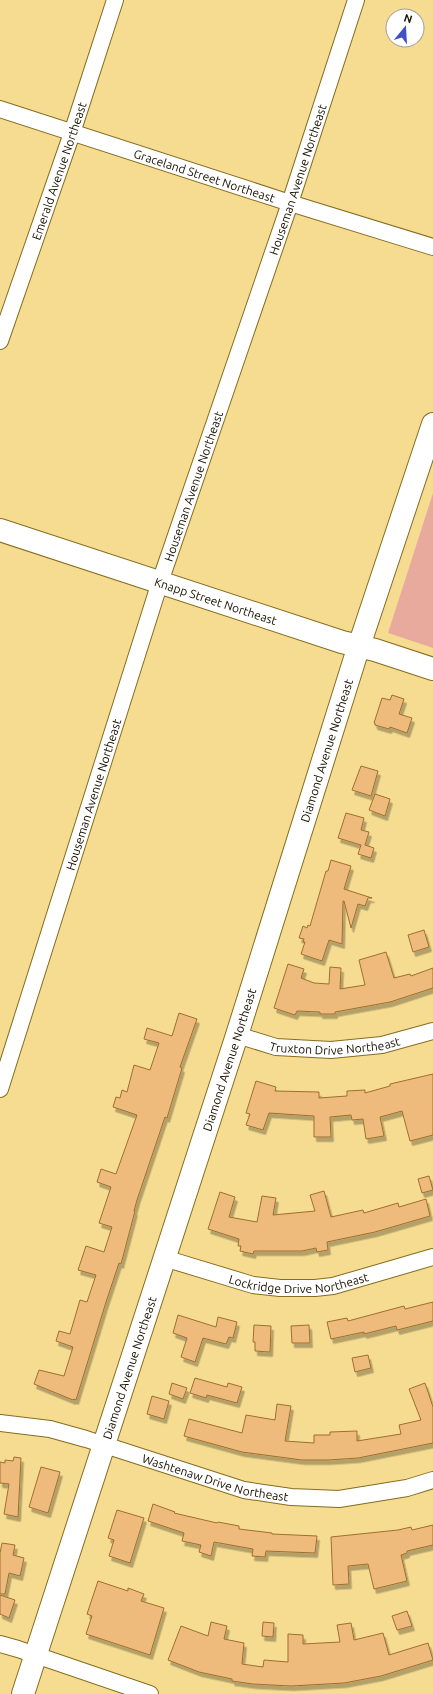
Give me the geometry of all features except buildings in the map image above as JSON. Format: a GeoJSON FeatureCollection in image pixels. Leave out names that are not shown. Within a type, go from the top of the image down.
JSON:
{"type":"FeatureCollection","features":[{"type":"Feature","properties":{"kind":"street","name":"Emerald Avenue Northeast"},"geometry":{"type":"LineString","coordinates":[[0,342],[72,133],[115,0]]}},
{"type":"Feature","properties":{"kind":"street","name":"Houseman Avenue Northeast"},"geometry":{"type":"LineString","coordinates":[[0,1089],[160,582],[290,203],[356,0]]}},
{"type":"Feature","properties":{"kind":"street","name":"Graceland Street Northeast"},"geometry":{"type":"LineString","coordinates":[[0,109],[290,203],[433,247]]}},
{"type":"Feature","properties":{"kind":"street","name":"Diamond Avenue Northeast"},"geometry":{"type":"LineString","coordinates":[[23,1694],[237,1035],[359,646],[433,424]]}},
{"type":"Feature","properties":{"kind":"street","name":"Knapp Street Northeast"},"geometry":{"type":"LineString","coordinates":[[0,530],[433,669]]}},
{"type":"Feature","properties":{"kind":"street","name":"Truxton Drive Northeast"},"geometry":{"type":"LineString","coordinates":[[237,1035],[276,1047],[331,1050],[382,1045],[433,1031]]}},
{"type":"Feature","properties":{"kind":"street","name":"Lockridge Drive Northeast"},"geometry":{"type":"LineString","coordinates":[[164,1258],[253,1285],[287,1288],[315,1288],[333,1286],[433,1257]]}},
{"type":"Feature","properties":{"kind":"street","name":"Washtenaw Drive Northeast"},"geometry":{"type":"LineString","coordinates":[[0,1423],[50,1429],[104,1444],[244,1490],[291,1497],[339,1499],[407,1488],[433,1480]]}},
{"type":"Feature","properties":{"kind":"street"},"geometry":{"type":"LineString","coordinates":[[0,1644],[36,1654],[150,1694]]}},
{"type":"Feature","properties":{"kind":"shaded area"},"geometry":{"type":"Polygon","coordinates":[[[433,493],[433,648],[388,633],[433,493]]]}}]}
